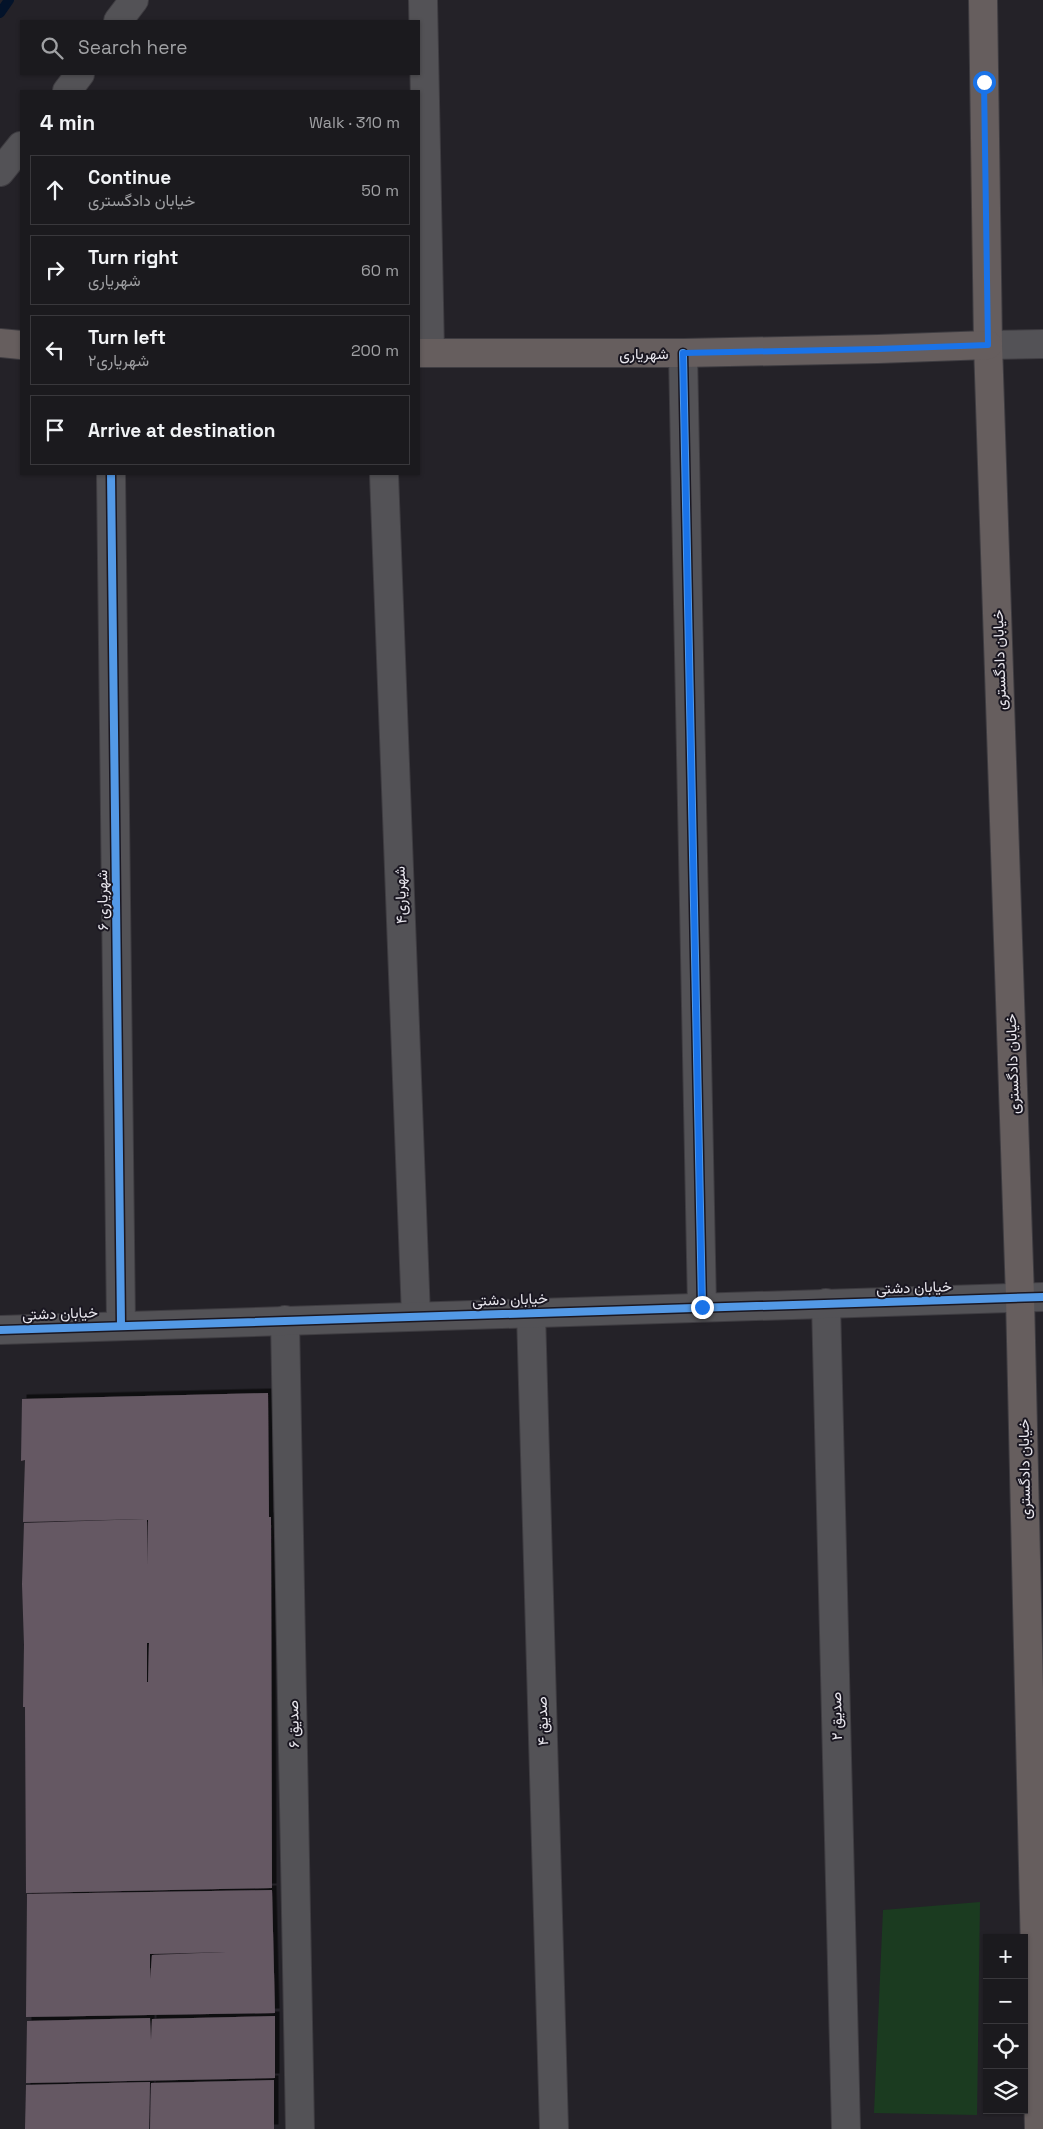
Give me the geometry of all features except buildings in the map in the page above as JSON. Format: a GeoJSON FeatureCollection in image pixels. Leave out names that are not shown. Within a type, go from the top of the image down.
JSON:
{"type":"FeatureCollection","features":[{"type":"Feature","properties":{"kind":"main road","name":"خیابان دادگستری"},"geometry":{"type":"LineString","coordinates":[[983,0],[988,345],[1032,1297],[1039,2129]]}},
{"type":"Feature","properties":{"kind":"main road"},"geometry":{"type":"LineString","coordinates":[[0,342],[20,346]]}},
{"type":"Feature","properties":{"kind":"main road","name":"شهریاری"},"geometry":{"type":"LineString","coordinates":[[424,353],[683,353],[988,345]]}},
{"type":"Feature","properties":{"kind":"street"},"geometry":{"type":"LineString","coordinates":[[119,20],[134,0]]}},
{"type":"Feature","properties":{"kind":"street"},"geometry":{"type":"LineString","coordinates":[[423,0],[424,353]]}},
{"type":"Feature","properties":{"kind":"street"},"geometry":{"type":"LineString","coordinates":[[68,90],[79,75]]}},
{"type":"Feature","properties":{"kind":"street"},"geometry":{"type":"LineString","coordinates":[[0,172],[20,147]]}},
{"type":"Feature","properties":{"kind":"street"},"geometry":{"type":"LineString","coordinates":[[988,345],[1043,344]]}},
{"type":"Feature","properties":{"kind":"street"},"geometry":{"type":"LineString","coordinates":[[683,353],[702,1307]]}},
{"type":"Feature","properties":{"kind":"street","name":"شهریاری ۶"},"geometry":{"type":"LineString","coordinates":[[111,475],[121,1325]]}},
{"type":"Feature","properties":{"kind":"street","name":"شهریاری۴"},"geometry":{"type":"LineString","coordinates":[[384,475],[416,1316]]}},
{"type":"Feature","properties":{"kind":"street","name":"خیابان دشتی"},"geometry":{"type":"LineString","coordinates":[[0,1330],[1032,1297]]}},
{"type":"Feature","properties":{"kind":"street","name":"صدیق ۲"},"geometry":{"type":"LineString","coordinates":[[826,1303],[846,2129]]}},
{"type":"Feature","properties":{"kind":"street","name":"صدیق ۴"},"geometry":{"type":"LineString","coordinates":[[531,1312],[554,2129]]}},
{"type":"Feature","properties":{"kind":"street","name":"صدیق ۶"},"geometry":{"type":"LineString","coordinates":[[285,1320],[300,2129]]}},
{"type":"Feature","properties":{"kind":"green space"},"geometry":{"type":"Polygon","coordinates":[[[980,1902],[977,2115],[874,2113],[883,1910],[980,1902]]]}},
{"type":"Feature","properties":{"kind":"waterway"},"geometry":{"type":"LineString","coordinates":[[0,13],[9,0]]}},
{"type":"Feature","properties":{"kind":"cycle path"},"geometry":{"type":"LineString","coordinates":[[683,353],[702,1307]]}},
{"type":"Feature","properties":{"kind":"cycle path"},"geometry":{"type":"LineString","coordinates":[[111,475],[121,1325]]}},
{"type":"Feature","properties":{"kind":"cycle path"},"geometry":{"type":"LineString","coordinates":[[0,1330],[1043,1297]]}},
{"type":"Feature","properties":{"kind":"route"},"geometry":{"type":"LineString","coordinates":[[702,1307],[683,353],[988,345],[984,82]]}}]}
